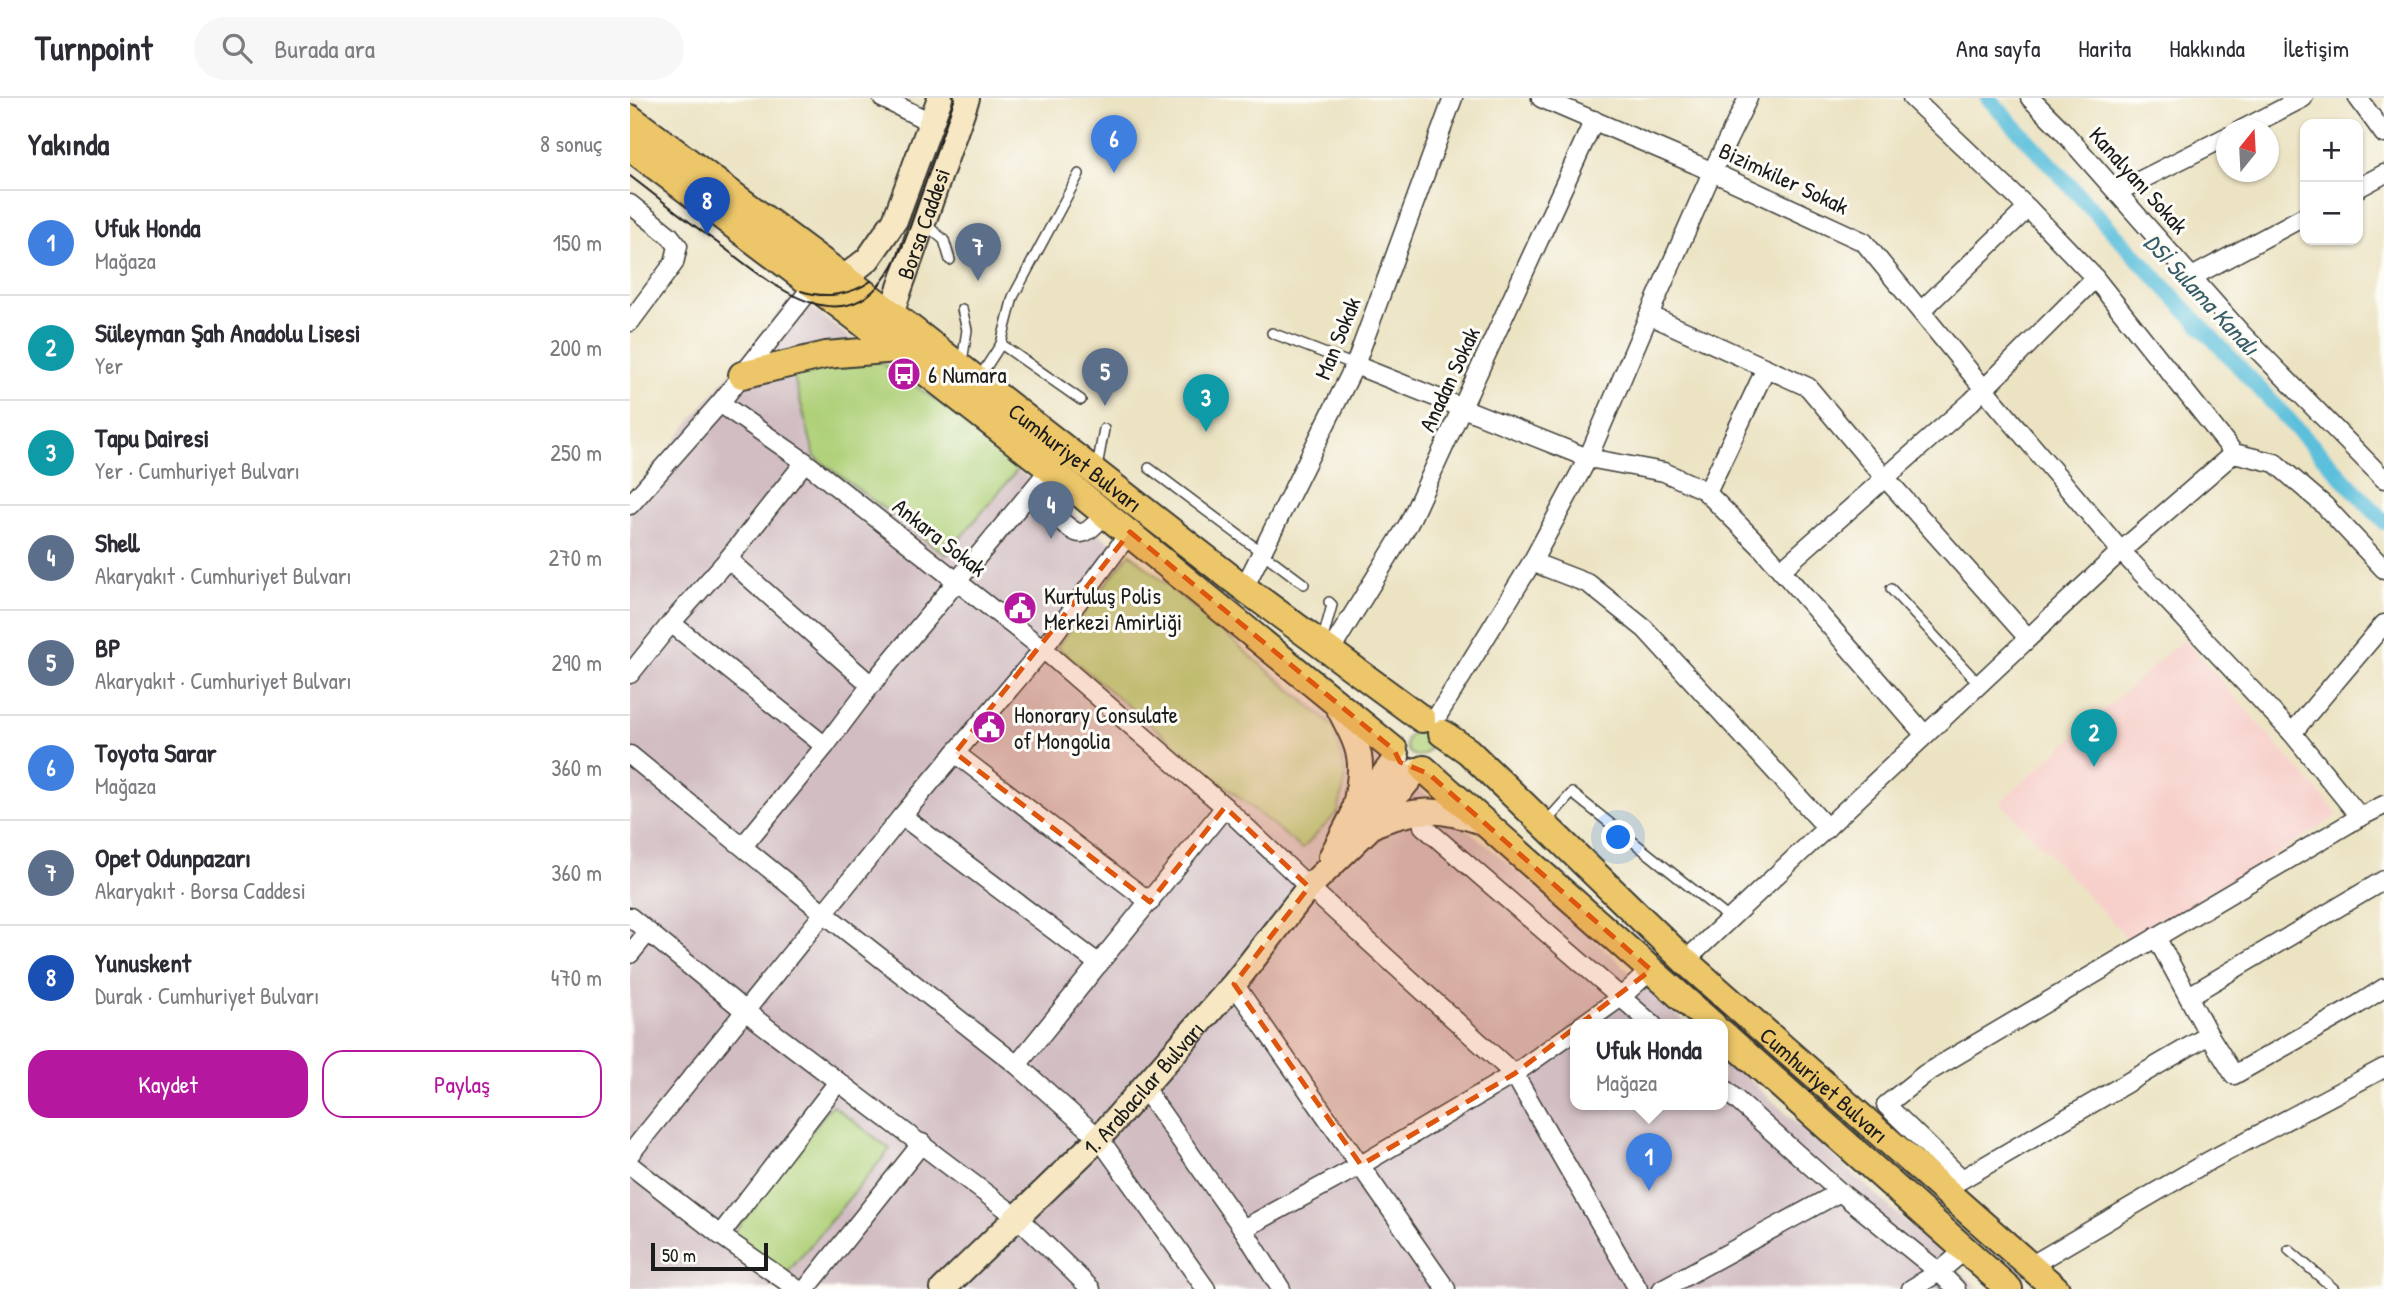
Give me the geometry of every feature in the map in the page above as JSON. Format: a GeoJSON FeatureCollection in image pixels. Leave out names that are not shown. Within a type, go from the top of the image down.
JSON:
{"type":"FeatureCollection","features":[{"type":"Feature","properties":{"kind":"main road","name":"Borsa Caddesi"},"geometry":{"type":"LineString","coordinates":[[844,278],[868,259],[895,220],[940,98]]}},
{"type":"Feature","properties":{"kind":"main road","name":"Borsa Caddesi"},"geometry":{"type":"LineString","coordinates":[[891,313],[967,98]]}},
{"type":"Feature","properties":{"kind":"main road","name":"Cumhuriyet Bulvarı"},"geometry":{"type":"LineString","coordinates":[[630,118],[891,313],[1244,588],[1468,751],[1685,961],[1953,1185],[1989,1230],[2056,1289]]}},
{"type":"Feature","properties":{"kind":"main road","name":"Cumhuriyet Bulvarı"},"geometry":{"type":"LineString","coordinates":[[630,147],[897,349],[1130,532],[1482,822],[1706,1019]]}},
{"type":"Feature","properties":{"kind":"main road"},"geometry":{"type":"LineString","coordinates":[[854,316],[891,313]]}},
{"type":"Feature","properties":{"kind":"main road"},"geometry":{"type":"LineString","coordinates":[[742,375],[826,355],[897,349]]}},
{"type":"Feature","properties":{"kind":"main road"},"geometry":{"type":"LineString","coordinates":[[1335,701],[1357,744],[1362,766],[1362,820],[1422,811],[1441,811],[1482,822]]}},
{"type":"Feature","properties":{"kind":"main road"},"geometry":{"type":"LineString","coordinates":[[1405,722],[1432,725],[1445,748],[1442,756],[1438,762],[1408,762],[1395,737],[1399,729],[1405,722]]}},
{"type":"Feature","properties":{"kind":"main road","name":"1. Arabacılar Bulvarı"},"geometry":{"type":"LineString","coordinates":[[943,1289],[1099,1138],[1144,1088],[1234,984],[1408,762]]}},
{"type":"Feature","properties":{"kind":"main road","name":"Cumhuriyet Bulvarı"},"geometry":{"type":"LineString","coordinates":[[1728,1037],[2009,1289]]}},
{"type":"Feature","properties":{"kind":"main road"},"geometry":{"type":"LineString","coordinates":[[1965,1250],[1989,1230]]}},
{"type":"Feature","properties":{"kind":"street"},"geometry":{"type":"LineString","coordinates":[[882,98],[932,123]]}},
{"type":"Feature","properties":{"kind":"street","name":"Man Sokak"},"geometry":{"type":"LineString","coordinates":[[1244,588],[1355,365],[1453,98]]}},
{"type":"Feature","properties":{"kind":"street","name":"Bizimkiler Sokak"},"geometry":{"type":"LineString","coordinates":[[1541,98],[1864,242],[2121,551],[2292,733],[2360,817]]}},
{"type":"Feature","properties":{"kind":"street"},"geometry":{"type":"LineString","coordinates":[[1432,725],[1532,562],[1588,458],[1712,172],[1748,98]]}},
{"type":"Feature","properties":{"kind":"street"},"geometry":{"type":"LineString","coordinates":[[1912,98],[2028,208],[2095,278],[2234,453],[2275,463],[2325,505],[2384,569]]}},
{"type":"Feature","properties":{"kind":"street","name":"Kanalyanı Sokak"},"geometry":{"type":"LineString","coordinates":[[2030,98],[2241,333],[2384,479]]}},
{"type":"Feature","properties":{"kind":"street"},"geometry":{"type":"LineString","coordinates":[[2262,119],[2303,98]]}},
{"type":"Feature","properties":{"kind":"street"},"geometry":{"type":"LineString","coordinates":[[2358,98],[2384,134]]}},
{"type":"Feature","properties":{"kind":"street","name":"Anadan Sokak"},"geometry":{"type":"LineString","coordinates":[[1326,647],[1409,523],[1594,120]]}},
{"type":"Feature","properties":{"kind":"street"},"geometry":{"type":"LineString","coordinates":[[2117,192],[2216,142]]}},
{"type":"Feature","properties":{"kind":"street"},"geometry":{"type":"LineString","coordinates":[[2363,185],[2384,174]]}},
{"type":"Feature","properties":{"kind":"street"},"geometry":{"type":"LineString","coordinates":[[630,205],[670,236],[678,246],[674,263],[630,322]]}},
{"type":"Feature","properties":{"kind":"street"},"geometry":{"type":"LineString","coordinates":[[1921,311],[2028,208]]}},
{"type":"Feature","properties":{"kind":"street"},"geometry":{"type":"LineString","coordinates":[[2192,277],[2300,219]]}},
{"type":"Feature","properties":{"kind":"street"},"geometry":{"type":"LineString","coordinates":[[633,495],[720,403],[812,286],[844,278]]}},
{"type":"Feature","properties":{"kind":"street"},"geometry":{"type":"LineString","coordinates":[[1781,570],[1984,389],[2095,278]]}},
{"type":"Feature","properties":{"kind":"street"},"geometry":{"type":"LineString","coordinates":[[1649,315],[1808,387],[2028,638]]}},
{"type":"Feature","properties":{"kind":"street"},"geometry":{"type":"LineString","coordinates":[[1355,365],[1588,458],[1664,472],[1707,493],[1781,570],[1925,735]]}},
{"type":"Feature","properties":{"kind":"street"},"geometry":{"type":"LineString","coordinates":[[1707,493],[1766,368]]}},
{"type":"Feature","properties":{"kind":"street","name":"Ankara Sokak"},"geometry":{"type":"LineString","coordinates":[[720,403],[805,461],[957,581],[1042,649],[1225,807],[1317,878],[1514,1074],[1638,1289]]}},
{"type":"Feature","properties":{"kind":"street"},"geometry":{"type":"LineString","coordinates":[[1685,961],[2121,551],[2234,453]]}},
{"type":"Feature","properties":{"kind":"street"},"geometry":{"type":"LineString","coordinates":[[630,674],[728,559],[805,461]]}},
{"type":"Feature","properties":{"kind":"street"},"geometry":{"type":"LineString","coordinates":[[743,846],[957,581],[1060,477]]}},
{"type":"Feature","properties":{"kind":"street"},"geometry":{"type":"LineString","coordinates":[[630,1154],[902,816],[1042,649],[1130,532]]}},
{"type":"Feature","properties":{"kind":"street"},"geometry":{"type":"LineString","coordinates":[[728,559],[871,685]]}},
{"type":"Feature","properties":{"kind":"street"},"geometry":{"type":"LineString","coordinates":[[1532,562],[1589,584],[1645,629],[1827,828]]}},
{"type":"Feature","properties":{"kind":"street"},"geometry":{"type":"LineString","coordinates":[[671,623],[825,746]]}},
{"type":"Feature","properties":{"kind":"street"},"geometry":{"type":"LineString","coordinates":[[2292,733],[2384,624]]}},
{"type":"Feature","properties":{"kind":"street"},"geometry":{"type":"LineString","coordinates":[[956,753],[1150,902]]}},
{"type":"Feature","properties":{"kind":"street"},"geometry":{"type":"LineString","coordinates":[[630,755],[825,914],[1017,1065],[1099,1138],[1206,1289]]}},
{"type":"Feature","properties":{"kind":"street"},"geometry":{"type":"LineString","coordinates":[[2209,1035],[1953,1185],[1886,1105],[1925,1074],[2360,817],[2384,806]]}},
{"type":"Feature","properties":{"kind":"street"},"geometry":{"type":"LineString","coordinates":[[1017,1065],[1225,807]]}},
{"type":"Feature","properties":{"kind":"street"},"geometry":{"type":"LineString","coordinates":[[902,816],[1099,964]]}},
{"type":"Feature","properties":{"kind":"street"},"geometry":{"type":"LineString","coordinates":[[1423,826],[1646,1019]]}},
{"type":"Feature","properties":{"kind":"street"},"geometry":{"type":"LineString","coordinates":[[2189,996],[2384,880]]}},
{"type":"Feature","properties":{"kind":"street"},"geometry":{"type":"LineString","coordinates":[[630,917],[745,1011],[1017,1217],[1091,1289]]}},
{"type":"Feature","properties":{"kind":"street"},"geometry":{"type":"LineString","coordinates":[[630,954],[648,932]]}},
{"type":"Feature","properties":{"kind":"street"},"geometry":{"type":"LineString","coordinates":[[2156,937],[2209,1035],[2234,1074],[2384,988]]}},
{"type":"Feature","properties":{"kind":"street"},"geometry":{"type":"LineString","coordinates":[[1591,1019],[1622,997],[1651,970]]}},
{"type":"Feature","properties":{"kind":"street"},"geometry":{"type":"LineString","coordinates":[[1234,984],[1446,1289]]}},
{"type":"Feature","properties":{"kind":"street"},"geometry":{"type":"LineString","coordinates":[[1243,1228],[1360,1165],[1514,1074],[1570,1034]]}},
{"type":"Feature","properties":{"kind":"street"},"geometry":{"type":"LineString","coordinates":[[2030,1266],[2207,1162],[2384,1068]]}},
{"type":"Feature","properties":{"kind":"street"},"geometry":{"type":"LineString","coordinates":[[720,1235],[838,1082]]}},
{"type":"Feature","properties":{"kind":"street"},"geometry":{"type":"LineString","coordinates":[[1144,1088],[1243,1228],[1281,1289]]}},
{"type":"Feature","properties":{"kind":"street"},"geometry":{"type":"LineString","coordinates":[[1728,1091],[1840,1192],[1939,1272],[1956,1289]]}},
{"type":"Feature","properties":{"kind":"street"},"geometry":{"type":"LineString","coordinates":[[806,1289],[922,1143]]}},
{"type":"Feature","properties":{"kind":"street"},"geometry":{"type":"LineString","coordinates":[[630,1165],[720,1235],[797,1289]]}},
{"type":"Feature","properties":{"kind":"street"},"geometry":{"type":"LineString","coordinates":[[1662,1289],[1840,1192]]}},
{"type":"Feature","properties":{"kind":"street"},"geometry":{"type":"LineString","coordinates":[[1911,1289],[1939,1272],[1965,1250]]}},
{"type":"Feature","properties":{"kind":"lane"},"geometry":{"type":"LineString","coordinates":[[969,374],[1001,344],[1013,297],[1079,174]]}},
{"type":"Feature","properties":{"kind":"lane"},"geometry":{"type":"LineString","coordinates":[[924,222],[944,240],[950,260]]}},
{"type":"Feature","properties":{"kind":"lane"},"geometry":{"type":"LineString","coordinates":[[962,309],[967,330],[969,374]]}},
{"type":"Feature","properties":{"kind":"lane"},"geometry":{"type":"LineString","coordinates":[[1272,333],[1355,365]]}},
{"type":"Feature","properties":{"kind":"lane"},"geometry":{"type":"LineString","coordinates":[[1001,344],[1081,400]]}},
{"type":"Feature","properties":{"kind":"lane"},"geometry":{"type":"LineString","coordinates":[[1096,472],[1104,429]]}},
{"type":"Feature","properties":{"kind":"lane"},"geometry":{"type":"LineString","coordinates":[[1149,468],[1304,584]]}},
{"type":"Feature","properties":{"kind":"lane"},"geometry":{"type":"LineString","coordinates":[[1891,589],[1979,684]]}},
{"type":"Feature","properties":{"kind":"lane"},"geometry":{"type":"LineString","coordinates":[[1326,647],[1332,605],[1329,602]]}},
{"type":"Feature","properties":{"kind":"lane"},"geometry":{"type":"LineString","coordinates":[[1543,824],[1572,793],[1730,919]]}},
{"type":"Feature","properties":{"kind":"lane"},"geometry":{"type":"LineString","coordinates":[[2289,1250],[2334,1289]]}},
{"type":"Feature","properties":{"kind":"highlighted area"},"geometry":{"type":"Polygon","coordinates":[[[1130,532],[1394,750],[1400,762],[1429,774],[1651,970],[1514,1074],[1361,1165],[1234,984],[1309,887],[1225,807],[1150,902],[955,753],[1130,532]]]}},
{"type":"Feature","properties":{"kind":"shaded area"},"geometry":{"type":"Polygon","coordinates":[[[794,294],[1362,741],[1540,890],[1681,1019],[1570,1019],[1570,1110],[1728,1110],[1728,1061],[1980,1289],[630,1289],[630,496],[794,294]]]}},
{"type":"Feature","properties":{"kind":"shaded area"},"geometry":{"type":"Polygon","coordinates":[[[2184,639],[2339,815],[2132,943],[2000,802],[2184,639]]]}},
{"type":"Feature","properties":{"kind":"green space"},"geometry":{"type":"Polygon","coordinates":[[[866,352],[1025,461],[946,555],[815,457],[792,370],[866,352]]]}},
{"type":"Feature","properties":{"kind":"green space"},"geometry":{"type":"Polygon","coordinates":[[[1130,553],[1334,727],[1346,777],[1338,812],[1302,849],[1057,647],[1130,553]]]}},
{"type":"Feature","properties":{"kind":"green space"},"geometry":{"type":"Polygon","coordinates":[[[1418,732],[1427,735],[1430,744],[1427,753],[1418,756],[1409,753],[1406,744],[1409,735],[1418,732]]]}},
{"type":"Feature","properties":{"kind":"green space"},"geometry":{"type":"Polygon","coordinates":[[[832,1105],[890,1149],[785,1276],[731,1236],[832,1105]]]}},
{"type":"Feature","properties":{"kind":"waterway","name":"DSİ Sulama Kanalı"},"geometry":{"type":"LineString","coordinates":[[1988,98],[2384,522]]}},
{"type":"Feature","properties":{"kind":"tram line"},"geometry":{"type":"LineString","coordinates":[[630,176],[777,286],[799,298],[821,305],[843,306],[864,298],[883,280],[895,261],[909,230],[955,98]]}},
{"type":"Feature","properties":{"kind":"tram line"},"geometry":{"type":"LineString","coordinates":[[801,291],[819,295],[838,294],[855,290],[871,281]]}},
{"type":"Feature","properties":{"kind":"place","name":"Toyota Sarar"},"geometry":{"type":"Point","coordinates":[1114,173]}},
{"type":"Feature","properties":{"kind":"place","name":"Yunuskent"},"geometry":{"type":"Point","coordinates":[707,235]}},
{"type":"Feature","properties":{"kind":"place","name":"Opet Odunpazarı"},"geometry":{"type":"Point","coordinates":[978,281]}},
{"type":"Feature","properties":{"kind":"place","name":"6 Numara"},"geometry":{"type":"Point","coordinates":[904,374]}},
{"type":"Feature","properties":{"kind":"place","name":"BP"},"geometry":{"type":"Point","coordinates":[1105,406]}},
{"type":"Feature","properties":{"kind":"place","name":"Tapu Dairesi"},"geometry":{"type":"Point","coordinates":[1206,432]}},
{"type":"Feature","properties":{"kind":"place","name":"Shell"},"geometry":{"type":"Point","coordinates":[1051,539]}},
{"type":"Feature","properties":{"kind":"place","name":"Kurtuluş Polis Merkezi Amirliği"},"geometry":{"type":"Point","coordinates":[1020,608]}},
{"type":"Feature","properties":{"kind":"place","name":"Honorary Consulate of Mongolia"},"geometry":{"type":"Point","coordinates":[989,727]}},
{"type":"Feature","properties":{"kind":"place","name":"Süleyman Şah Anadolu Lisesi"},"geometry":{"type":"Point","coordinates":[2094,767]}},
{"type":"Feature","properties":{"kind":"place","name":"Ufuk Honda"},"geometry":{"type":"Point","coordinates":[1649,1191]}}]}
